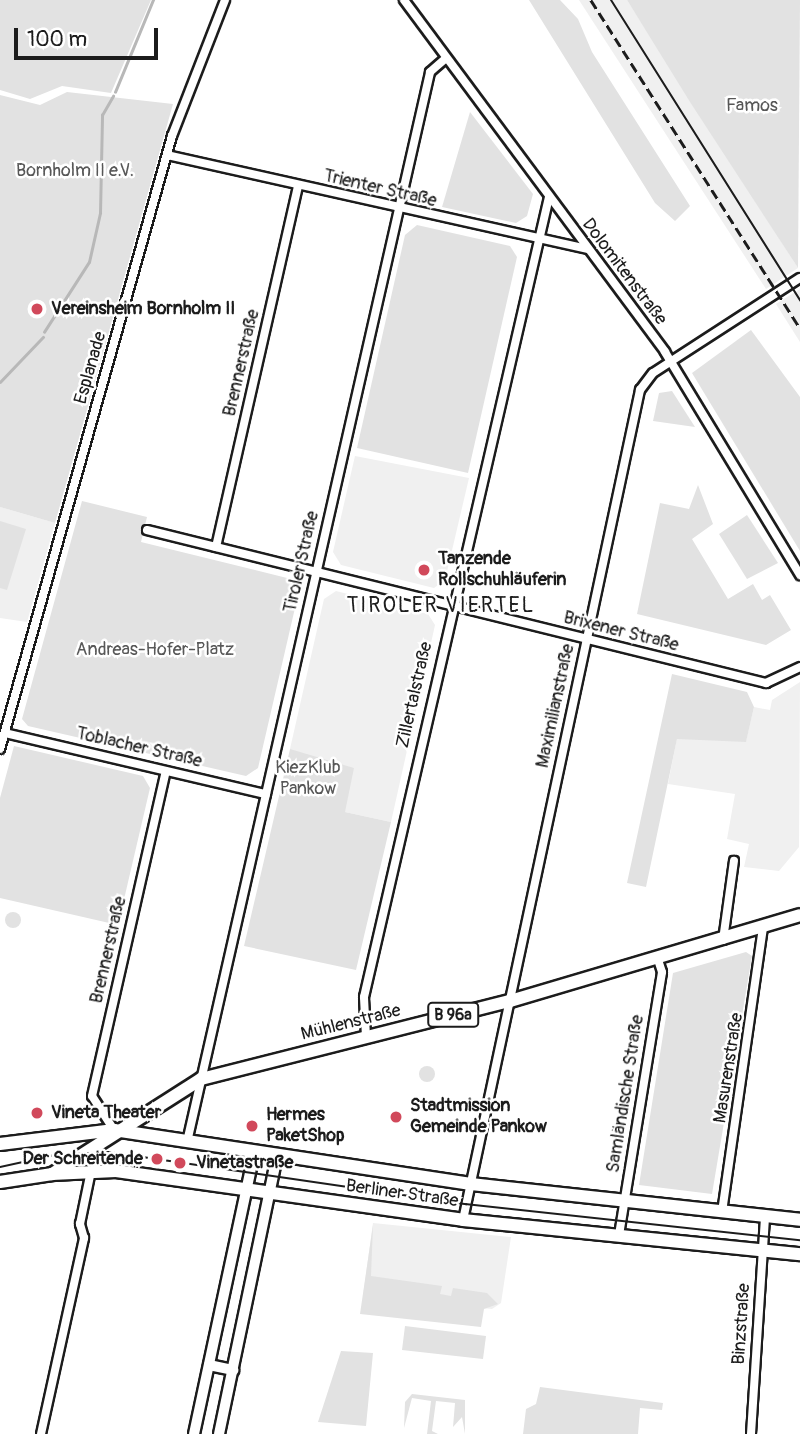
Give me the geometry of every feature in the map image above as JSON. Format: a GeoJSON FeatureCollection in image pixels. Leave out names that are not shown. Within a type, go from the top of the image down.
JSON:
{"type":"FeatureCollection","features":[{"type":"Feature","properties":{"kind":"main road","name":"Mühlenstraße"},"geometry":{"type":"LineString","coordinates":[[52,1174],[114,1130],[201,1079],[510,1001],[763,929],[800,915]]}},
{"type":"Feature","properties":{"kind":"main road","name":"Berliner Straße"},"geometry":{"type":"LineString","coordinates":[[0,1144],[114,1130],[277,1157],[471,1184],[800,1220]]}},
{"type":"Feature","properties":{"kind":"main road","name":"Berliner Straße"},"geometry":{"type":"LineString","coordinates":[[0,1182],[91,1169],[463,1220],[800,1254]]}},
{"type":"Feature","properties":{"kind":"street","name":"Esplanade"},"geometry":{"type":"LineString","coordinates":[[0,749],[167,155],[225,0]]}},
{"type":"Feature","properties":{"kind":"street","name":"Dolomitenstraße"},"geometry":{"type":"LineString","coordinates":[[404,0],[671,361],[800,575]]}},
{"type":"Feature","properties":{"kind":"street","name":"Tiroler Straße"},"geometry":{"type":"LineString","coordinates":[[201,1079],[430,72],[446,58]]}},
{"type":"Feature","properties":{"kind":"street","name":"Trienter Straße"},"geometry":{"type":"LineString","coordinates":[[167,155],[298,187],[587,249]]}},
{"type":"Feature","properties":{"kind":"street","name":"Brennerstraße"},"geometry":{"type":"LineString","coordinates":[[216,547],[298,187]]}},
{"type":"Feature","properties":{"kind":"street","name":"Zillertalstraße"},"geometry":{"type":"LineString","coordinates":[[366,1037],[361,1013],[535,239],[549,197]]}},
{"type":"Feature","properties":{"kind":"street","name":"Maximilianstraße"},"geometry":{"type":"LineString","coordinates":[[463,1220],[640,390],[671,361],[800,278]]}},
{"type":"Feature","properties":{"kind":"street","name":"Brixener Straße"},"geometry":{"type":"LineString","coordinates":[[147,530],[766,683],[800,667]]}},
{"type":"Feature","properties":{"kind":"street","name":"Toblacher Straße"},"geometry":{"type":"LineString","coordinates":[[5,733],[266,794]]}},
{"type":"Feature","properties":{"kind":"street","name":"Brennerstraße"},"geometry":{"type":"LineString","coordinates":[[114,1130],[92,1096],[166,771]]}},
{"type":"Feature","properties":{"kind":"street"},"geometry":{"type":"LineString","coordinates":[[723,940],[734,861]]}},
{"type":"Feature","properties":{"kind":"street","name":"Masurenstraße"},"geometry":{"type":"LineString","coordinates":[[722,1212],[763,929]]}},
{"type":"Feature","properties":{"kind":"street","name":"Samländische Straße"},"geometry":{"type":"LineString","coordinates":[[619,1235],[662,972],[658,960]]}},
{"type":"Feature","properties":{"kind":"street"},"geometry":{"type":"LineString","coordinates":[[187,1142],[201,1079]]}},
{"type":"Feature","properties":{"kind":"street"},"geometry":{"type":"LineString","coordinates":[[194,1434],[254,1153]]}},
{"type":"Feature","properties":{"kind":"street"},"geometry":{"type":"LineString","coordinates":[[219,1434],[272,1193],[277,1157]]}},
{"type":"Feature","properties":{"kind":"street"},"geometry":{"type":"LineString","coordinates":[[41,1434],[84,1238],[80,1224],[91,1169]]}},
{"type":"Feature","properties":{"kind":"street","name":"Binzstraße"},"geometry":{"type":"LineString","coordinates":[[751,1434],[765,1216]]}},
{"type":"Feature","properties":{"kind":"street"},"geometry":{"type":"LineString","coordinates":[[209,1365],[233,1370]]}},
{"type":"Feature","properties":{"kind":"shaded area"},"geometry":{"type":"Polygon","coordinates":[[[579,0],[627,0],[798,268],[766,289],[579,0]]]}},
{"type":"Feature","properties":{"kind":"shaded area"},"geometry":{"type":"Polygon","coordinates":[[[800,289],[800,342],[776,304],[800,289]]]}},
{"type":"Feature","properties":{"kind":"shaded area"},"geometry":{"type":"Polygon","coordinates":[[[355,456],[469,478],[445,580],[434,588],[341,565],[333,552],[355,456]]]}},
{"type":"Feature","properties":{"kind":"shaded area"},"geometry":{"type":"Polygon","coordinates":[[[0,507],[55,523],[27,622],[0,618],[0,507]]]}},
{"type":"Feature","properties":{"kind":"shaded area"},"geometry":{"type":"Polygon","coordinates":[[[336,591],[428,614],[435,625],[391,822],[345,812],[290,749],[324,599],[336,591]]]}},
{"type":"Feature","properties":{"kind":"shaded area"},"geometry":{"type":"Polygon","coordinates":[[[800,682],[799,847],[779,871],[744,867],[749,844],[727,839],[735,794],[668,784],[677,738],[746,741],[754,707],[770,710],[772,700],[800,682]]]}},
{"type":"Feature","properties":{"kind":"shaded area"},"geometry":{"type":"Polygon","coordinates":[[[373,1223],[511,1237],[501,1303],[492,1309],[363,1296],[373,1223]]]}},
{"type":"Feature","properties":{"kind":"green space"},"geometry":{"type":"Polygon","coordinates":[[[0,0],[151,0],[111,93],[62,86],[30,99],[0,90],[0,0]]]}},
{"type":"Feature","properties":{"kind":"green space"},"geometry":{"type":"Polygon","coordinates":[[[529,0],[560,0],[578,19],[592,52],[690,206],[675,221],[655,203],[529,0]]]}},
{"type":"Feature","properties":{"kind":"green space","name":"Famos"},"geometry":{"type":"Polygon","coordinates":[[[627,0],[800,0],[798,268],[690,102],[627,0]]]}},
{"type":"Feature","properties":{"kind":"green space","name":"Bornholm II e.V."},"geometry":{"type":"Polygon","coordinates":[[[67,92],[173,104],[55,523],[0,507],[0,95],[40,105],[67,92]]]}},
{"type":"Feature","properties":{"kind":"green space"},"geometry":{"type":"Polygon","coordinates":[[[470,112],[533,194],[527,216],[516,223],[442,207],[470,112]]]}},
{"type":"Feature","properties":{"kind":"green space"},"geometry":{"type":"Polygon","coordinates":[[[417,225],[510,246],[517,257],[468,473],[357,448],[405,235],[417,225]]]}},
{"type":"Feature","properties":{"kind":"green space"},"geometry":{"type":"Polygon","coordinates":[[[751,330],[800,397],[800,551],[692,373],[751,330]]]}},
{"type":"Feature","properties":{"kind":"green space"},"geometry":{"type":"Polygon","coordinates":[[[672,391],[695,427],[653,421],[659,393],[672,391]]]}},
{"type":"Feature","properties":{"kind":"green space"},"geometry":{"type":"Polygon","coordinates":[[[698,485],[713,524],[692,539],[728,599],[753,584],[762,600],[770,595],[791,630],[766,645],[637,614],[660,503],[689,509],[698,485]]]}},
{"type":"Feature","properties":{"kind":"green space","name":"Andreas-Hofer-Platz"},"geometry":{"type":"Polygon","coordinates":[[[82,501],[147,517],[141,542],[291,579],[298,595],[258,768],[246,776],[28,726],[22,719],[82,501]]]}},
{"type":"Feature","properties":{"kind":"green space"},"geometry":{"type":"Polygon","coordinates":[[[747,515],[778,563],[747,579],[719,534],[747,515]]]}},
{"type":"Feature","properties":{"kind":"green space"},"geometry":{"type":"Polygon","coordinates":[[[0,521],[26,529],[7,590],[0,588],[0,521]]]}},
{"type":"Feature","properties":{"kind":"green space"},"geometry":{"type":"Polygon","coordinates":[[[672,674],[747,692],[754,707],[746,742],[677,739],[646,887],[627,883],[672,674]]]}},
{"type":"Feature","properties":{"kind":"green space"},"geometry":{"type":"Polygon","coordinates":[[[14,746],[143,776],[150,788],[118,925],[0,898],[0,798],[14,746]]]}},
{"type":"Feature","properties":{"kind":"green space","name":"KiezKlub Pankow"},"geometry":{"type":"Polygon","coordinates":[[[290,749],[354,768],[345,812],[391,822],[356,970],[244,946],[290,749]]]}},
{"type":"Feature","properties":{"kind":"green space"},"geometry":{"type":"Polygon","coordinates":[[[10,912],[16,912],[21,920],[19,926],[10,928],[5,923],[5,917],[10,912]]]}},
{"type":"Feature","properties":{"kind":"green space"},"geometry":{"type":"Polygon","coordinates":[[[746,952],[752,956],[712,1194],[639,1185],[673,973],[746,952]]]}},
{"type":"Feature","properties":{"kind":"green space"},"geometry":{"type":"Polygon","coordinates":[[[427,1066],[435,1074],[427,1082],[419,1074],[427,1066]]]}},
{"type":"Feature","properties":{"kind":"green space"},"geometry":{"type":"Polygon","coordinates":[[[373,1225],[371,1276],[442,1286],[440,1294],[451,1296],[453,1288],[487,1293],[498,1304],[484,1309],[481,1327],[360,1314],[373,1225]]]}},
{"type":"Feature","properties":{"kind":"green space"},"geometry":{"type":"Polygon","coordinates":[[[405,1326],[486,1336],[483,1359],[402,1350],[405,1326]]]}},
{"type":"Feature","properties":{"kind":"green space"},"geometry":{"type":"Polygon","coordinates":[[[341,1351],[373,1353],[366,1426],[318,1422],[341,1351]]]}},
{"type":"Feature","properties":{"kind":"green space"},"geometry":{"type":"Polygon","coordinates":[[[540,1387],[663,1403],[662,1410],[640,1408],[638,1434],[523,1434],[526,1409],[536,1404],[540,1387]]]}},
{"type":"Feature","properties":{"kind":"green space"},"geometry":{"type":"Polygon","coordinates":[[[412,1394],[465,1400],[465,1434],[462,1417],[453,1427],[455,1403],[436,1401],[432,1431],[438,1434],[427,1434],[431,1401],[412,1398],[404,1428],[405,1402],[412,1394]]]}},
{"type":"Feature","properties":{"kind":"waterway"},"geometry":{"type":"LineString","coordinates":[[115,92],[153,0]]}},
{"type":"Feature","properties":{"kind":"waterway"},"geometry":{"type":"LineString","coordinates":[[44,332],[89,262],[100,213],[102,115],[113,96]]}},
{"type":"Feature","properties":{"kind":"waterway"},"geometry":{"type":"LineString","coordinates":[[0,382],[43,337]]}},
{"type":"Feature","properties":{"kind":"tram line"},"geometry":{"type":"LineString","coordinates":[[611,0],[800,300]]}},
{"type":"Feature","properties":{"kind":"tram line"},"geometry":{"type":"LineString","coordinates":[[0,1167],[55,1155],[108,1152],[466,1204],[800,1240]]}},
{"type":"Feature","properties":{"kind":"railway"},"geometry":{"type":"LineString","coordinates":[[591,0],[800,328]]}},
{"type":"Feature","properties":{"kind":"place","name":"Vereinsheim Bornholm II"},"geometry":{"type":"Point","coordinates":[37,309]}},
{"type":"Feature","properties":{"kind":"place","name":"Tanzende Rollschuhläuferin"},"geometry":{"type":"Point","coordinates":[424,570]}},
{"type":"Feature","properties":{"kind":"place","name":"Vineta Theater"},"geometry":{"type":"Point","coordinates":[37,1113]}},
{"type":"Feature","properties":{"kind":"place","name":"Stadtmission Gemeinde Pankow"},"geometry":{"type":"Point","coordinates":[396,1117]}},
{"type":"Feature","properties":{"kind":"place","name":"Hermes PaketShop"},"geometry":{"type":"Point","coordinates":[252,1126]}},
{"type":"Feature","properties":{"kind":"place","name":"Der Schreitende"},"geometry":{"type":"Point","coordinates":[157,1159]}},
{"type":"Feature","properties":{"kind":"place","name":"Vinetastraße"},"geometry":{"type":"Point","coordinates":[180,1163]}},
{"type":"Feature","properties":{"kind":"district","name":"TIROLER VIERTEL"},"geometry":{"type":"Point","coordinates":[441,606]}}]}
